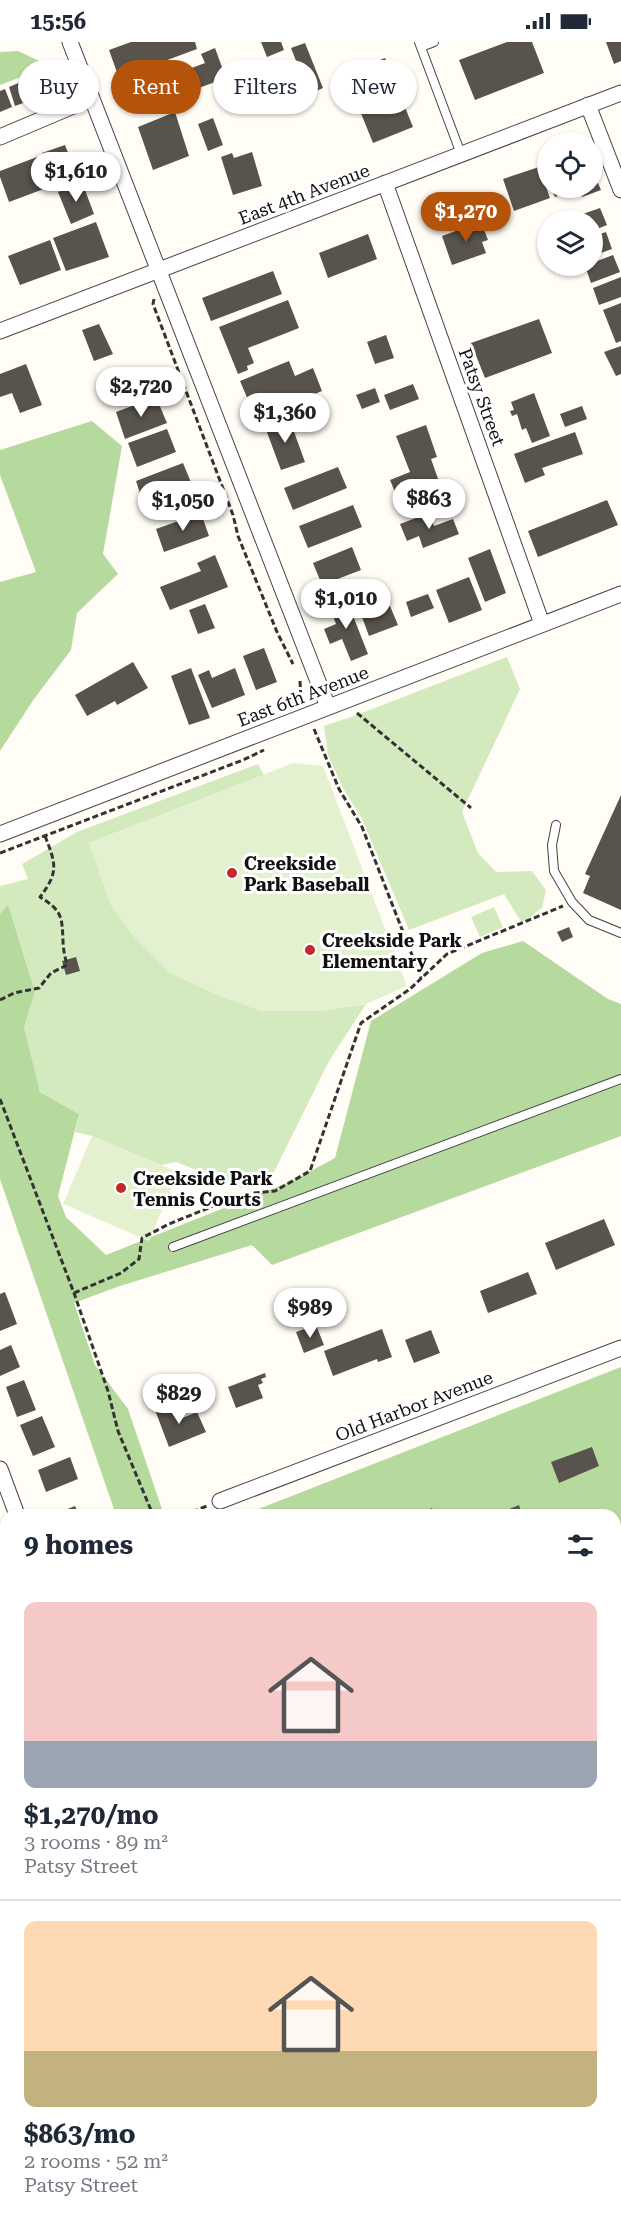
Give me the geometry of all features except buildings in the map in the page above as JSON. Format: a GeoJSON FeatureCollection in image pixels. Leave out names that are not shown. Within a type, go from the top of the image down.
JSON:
{"type":"FeatureCollection","features":[{"type":"Feature","properties":{"kind":"street"},"geometry":{"type":"LineString","coordinates":[[70,42],[77,60]]}},
{"type":"Feature","properties":{"kind":"street","name":"East 4th Avenue"},"geometry":{"type":"LineString","coordinates":[[0,331],[621,93]]}},
{"type":"Feature","properties":{"kind":"street"},"geometry":{"type":"LineString","coordinates":[[588,105],[621,190]]}},
{"type":"Feature","properties":{"kind":"street"},"geometry":{"type":"LineString","coordinates":[[0,137],[54,114]]}},
{"type":"Feature","properties":{"kind":"street"},"geometry":{"type":"LineString","coordinates":[[98,114],[328,707]]}},
{"type":"Feature","properties":{"kind":"street","name":"Patsy Street"},"geometry":{"type":"LineString","coordinates":[[385,183],[542,624]]}},
{"type":"Feature","properties":{"kind":"street","name":"East 6th Avenue"},"geometry":{"type":"LineString","coordinates":[[0,834],[621,594]]}},
{"type":"Feature","properties":{"kind":"street","name":"Old Harbor Avenue"},"geometry":{"type":"LineString","coordinates":[[220,1501],[621,1348]]}},
{"type":"Feature","properties":{"kind":"street"},"geometry":{"type":"LineString","coordinates":[[0,1468],[15,1509]]}},
{"type":"Feature","properties":{"kind":"lane"},"geometry":{"type":"LineString","coordinates":[[434,42],[420,44],[461,154]]}},
{"type":"Feature","properties":{"kind":"lane"},"geometry":{"type":"LineString","coordinates":[[556,825],[552,844],[554,871],[572,902],[589,920],[621,933]]}},
{"type":"Feature","properties":{"kind":"lane"},"geometry":{"type":"LineString","coordinates":[[173,1246],[621,1078]]}},
{"type":"Feature","properties":{"kind":"path"},"geometry":{"type":"LineString","coordinates":[[159,270],[153,304],[233,515],[238,536],[302,685],[300,699]]}},
{"type":"Feature","properties":{"kind":"path"},"geometry":{"type":"LineString","coordinates":[[356,711],[471,808]]}},
{"type":"Feature","properties":{"kind":"path"},"geometry":{"type":"LineString","coordinates":[[311,724],[339,789],[362,827],[421,978]]}},
{"type":"Feature","properties":{"kind":"path"},"geometry":{"type":"LineString","coordinates":[[0,853],[243,760],[266,748]]}},
{"type":"Feature","properties":{"kind":"path"},"geometry":{"type":"LineString","coordinates":[[0,1000],[14,993],[39,988],[51,973],[67,965],[63,943],[64,925],[60,914],[40,897],[54,876],[54,864],[45,836]]}},
{"type":"Feature","properties":{"kind":"path"},"geometry":{"type":"LineString","coordinates":[[74,1293],[121,1273],[139,1259],[142,1238],[169,1224],[243,1194],[275,1191],[310,1171],[361,1023],[410,989],[447,954],[572,902]]}},
{"type":"Feature","properties":{"kind":"path"},"geometry":{"type":"LineString","coordinates":[[0,1099],[74,1293],[108,1391],[118,1431],[150,1509]]}},
{"type":"Feature","properties":{"kind":"path"},"geometry":{"type":"LineString","coordinates":[[199,1509],[220,1501]]}},
{"type":"Feature","properties":{"kind":"green space"},"geometry":{"type":"Polygon","coordinates":[[[18,51],[37,60],[18,60],[18,78],[0,85],[0,52],[18,51]]]}},
{"type":"Feature","properties":{"kind":"green space"},"geometry":{"type":"Polygon","coordinates":[[[92,421],[122,446],[103,554],[118,574],[77,613],[71,650],[34,699],[0,751],[0,582],[36,572],[0,475],[0,450],[92,421]]]}},
{"type":"Feature","properties":{"kind":"green space"},"geometry":{"type":"Polygon","coordinates":[[[507,657],[520,689],[462,812],[478,853],[496,872],[532,871],[546,890],[542,908],[522,923],[504,894],[409,930],[362,819],[344,790],[328,755],[324,726],[507,657]]]}},
{"type":"Feature","properties":{"kind":"green space","name":"Creekside Park Baseball"},"geometry":{"type":"Polygon","coordinates":[[[293,763],[323,766],[407,986],[366,1004],[319,1011],[261,1011],[219,996],[170,973],[134,937],[110,904],[89,843],[293,763]]]}},
{"type":"Feature","properties":{"kind":"green space"},"geometry":{"type":"Polygon","coordinates":[[[258,764],[264,775],[89,843],[319,1011],[366,1004],[329,1061],[271,1178],[242,1188],[176,1162],[161,1165],[92,1136],[75,1132],[79,1114],[40,1092],[24,1027],[35,992],[19,941],[0,945],[0,886],[28,879],[22,864],[77,832],[258,764]]]}},
{"type":"Feature","properties":{"kind":"green space"},"geometry":{"type":"Polygon","coordinates":[[[8,905],[35,992],[24,1027],[40,1092],[79,1114],[58,1196],[66,1217],[106,1255],[292,1181],[335,1158],[371,1021],[482,953],[523,941],[608,999],[621,1004],[621,1136],[272,1265],[252,1245],[117,1287],[74,1303],[95,1365],[128,1409],[162,1509],[114,1509],[0,1179],[0,914],[8,905]]]}},
{"type":"Feature","properties":{"kind":"green space"},"geometry":{"type":"Polygon","coordinates":[[[494,907],[503,927],[480,937],[471,917],[494,907]]]}},
{"type":"Feature","properties":{"kind":"green space","name":"Creekside Park Tennis Courts"},"geometry":{"type":"Polygon","coordinates":[[[92,1136],[178,1172],[149,1241],[63,1204],[92,1136]]]}},
{"type":"Feature","properties":{"kind":"green space"},"geometry":{"type":"Polygon","coordinates":[[[621,1367],[621,1509],[258,1509],[621,1367]]]}},
{"type":"Feature","properties":{"kind":"place","name":"Creekside Park Baseball"},"geometry":{"type":"Point","coordinates":[232,873]}},
{"type":"Feature","properties":{"kind":"place","name":"Creekside Park Elementary"},"geometry":{"type":"Point","coordinates":[310,950]}},
{"type":"Feature","properties":{"kind":"place","name":"Creekside Park Tennis Courts"},"geometry":{"type":"Point","coordinates":[121,1188]}}]}
